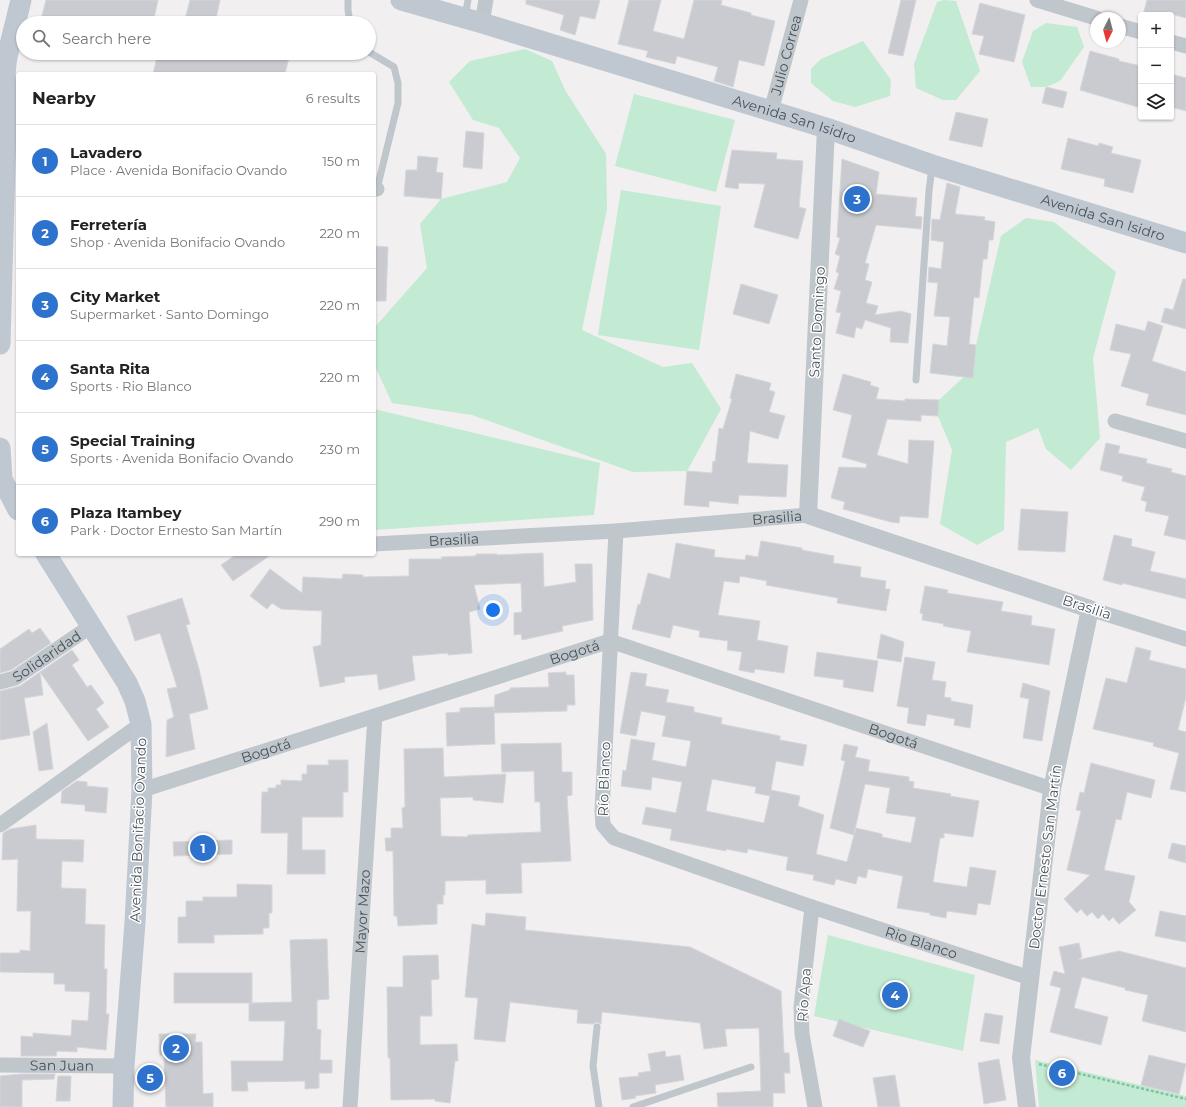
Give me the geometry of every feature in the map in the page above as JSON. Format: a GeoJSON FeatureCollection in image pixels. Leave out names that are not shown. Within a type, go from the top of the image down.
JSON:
{"type":"FeatureCollection","features":[{"type":"Feature","properties":{"kind":"main road"},"geometry":{"type":"LineString","coordinates":[[0,344],[7,88],[3,55],[21,0]]}},
{"type":"Feature","properties":{"kind":"main road","name":"Avenida San Isidro"},"geometry":{"type":"LineString","coordinates":[[411,1],[472,14],[826,128],[932,165],[1186,243]]}},
{"type":"Feature","properties":{"kind":"main road"},"geometry":{"type":"LineString","coordinates":[[0,448],[2,479],[16,506]]}},
{"type":"Feature","properties":{"kind":"main road","name":"Avenida Bonifacio Ovando"},"geometry":{"type":"LineString","coordinates":[[47,556],[127,683],[136,701],[141,724],[142,790],[136,922],[124,1066],[123,1107]]}},
{"type":"Feature","properties":{"kind":"street"},"geometry":{"type":"LineString","coordinates":[[472,14],[486,0]]}},
{"type":"Feature","properties":{"kind":"street","name":"Julio Correa"},"geometry":{"type":"LineString","coordinates":[[771,111],[801,0]]}},
{"type":"Feature","properties":{"kind":"street"},"geometry":{"type":"LineString","coordinates":[[1038,0],[1090,16]]}},
{"type":"Feature","properties":{"kind":"street"},"geometry":{"type":"LineString","coordinates":[[1126,28],[1138,31]]}},
{"type":"Feature","properties":{"kind":"street"},"geometry":{"type":"LineString","coordinates":[[1174,43],[1186,46]]}},
{"type":"Feature","properties":{"kind":"street","name":"Santo Domingo"},"geometry":{"type":"LineString","coordinates":[[808,515],[826,128]]}},
{"type":"Feature","properties":{"kind":"street"},"geometry":{"type":"LineString","coordinates":[[1115,421],[1186,441]]}},
{"type":"Feature","properties":{"kind":"street","name":"Brasilia"},"geometry":{"type":"LineString","coordinates":[[376,544],[616,531],[808,515],[1090,609],[1186,639]]}},
{"type":"Feature","properties":{"kind":"street","name":"Río Blanco"},"geometry":{"type":"LineString","coordinates":[[616,531],[602,811],[604,825],[614,838],[812,907]]}},
{"type":"Feature","properties":{"kind":"street","name":"Doctor Ernesto San Martín"},"geometry":{"type":"LineString","coordinates":[[1027,1107],[1021,1058],[1052,789],[1090,609]]}},
{"type":"Feature","properties":{"kind":"street","name":"Solidaridad"},"geometry":{"type":"LineString","coordinates":[[0,682],[16,678],[92,626]]}},
{"type":"Feature","properties":{"kind":"street","name":"Bogotá"},"geometry":{"type":"LineString","coordinates":[[142,790],[610,641],[1052,789]]}},
{"type":"Feature","properties":{"kind":"street","name":"Mayor Mazo"},"geometry":{"type":"LineString","coordinates":[[350,1107],[375,716]]}},
{"type":"Feature","properties":{"kind":"street"},"geometry":{"type":"LineString","coordinates":[[0,825],[141,724]]}},
{"type":"Feature","properties":{"kind":"street","name":"Rio Blanco"},"geometry":{"type":"LineString","coordinates":[[812,907],[1030,978]]}},
{"type":"Feature","properties":{"kind":"street","name":"Río Apa"},"geometry":{"type":"LineString","coordinates":[[812,907],[801,1007],[802,1034],[815,1107]]}},
{"type":"Feature","properties":{"kind":"street","name":"San Juan"},"geometry":{"type":"LineString","coordinates":[[0,1065],[124,1066]]}},
{"type":"Feature","properties":{"kind":"lane"},"geometry":{"type":"LineString","coordinates":[[348,0],[349,16]]}},
{"type":"Feature","properties":{"kind":"lane"},"geometry":{"type":"LineString","coordinates":[[376,56],[394,67],[398,83],[398,103],[376,189]]}},
{"type":"Feature","properties":{"kind":"lane"},"geometry":{"type":"LineString","coordinates":[[916,380],[932,165]]}},
{"type":"Feature","properties":{"kind":"lane"},"geometry":{"type":"LineString","coordinates":[[597,1027],[593,1066],[599,1107]]}},
{"type":"Feature","properties":{"kind":"lane"},"geometry":{"type":"LineString","coordinates":[[633,1107],[751,1067]]}},
{"type":"Feature","properties":{"kind":"path"},"geometry":{"type":"LineString","coordinates":[[1039,1071],[1038,1064],[1186,1099]]}},
{"type":"Feature","properties":{"kind":"green space"},"geometry":{"type":"Polygon","coordinates":[[[943,0],[956,1],[980,71],[956,100],[943,100],[916,88],[914,64],[937,2],[943,0]]]}},
{"type":"Feature","properties":{"kind":"green space"},"geometry":{"type":"Polygon","coordinates":[[[1046,23],[1077,27],[1084,47],[1060,81],[1046,87],[1031,87],[1022,62],[1033,31],[1046,23]]]}},
{"type":"Feature","properties":{"kind":"green space"},"geometry":{"type":"Polygon","coordinates":[[[863,41],[891,80],[890,96],[855,107],[833,101],[811,83],[811,69],[821,59],[863,41]]]}},
{"type":"Feature","properties":{"kind":"green space"},"geometry":{"type":"Polygon","coordinates":[[[525,49],[552,61],[565,90],[606,154],[607,209],[582,330],[663,367],[692,363],[721,409],[687,471],[633,472],[472,415],[392,403],[376,368],[376,326],[427,268],[420,224],[441,199],[507,182],[520,158],[499,128],[473,120],[449,82],[470,61],[525,49]]]}},
{"type":"Feature","properties":{"kind":"green space"},"geometry":{"type":"Polygon","coordinates":[[[634,94],[735,120],[716,192],[615,166],[634,94]]]}},
{"type":"Feature","properties":{"kind":"green space"},"geometry":{"type":"Polygon","coordinates":[[[621,190],[721,206],[699,350],[598,335],[621,190]]]}},
{"type":"Feature","properties":{"kind":"green space"},"geometry":{"type":"Polygon","coordinates":[[[1026,218],[1054,222],[1116,272],[1093,358],[1100,438],[1071,470],[1046,449],[1038,428],[1006,442],[1004,530],[977,545],[940,524],[952,450],[938,416],[939,400],[970,371],[974,362],[976,345],[1001,236],[1026,218]]]}},
{"type":"Feature","properties":{"kind":"green space"},"geometry":{"type":"Polygon","coordinates":[[[376,409],[600,463],[594,515],[376,530],[376,409]]]}},
{"type":"Feature","properties":{"kind":"green space"},"geometry":{"type":"Polygon","coordinates":[[[828,935],[975,975],[963,1051],[814,1016],[828,935]]]}},
{"type":"Feature","properties":{"kind":"green space"},"geometry":{"type":"Polygon","coordinates":[[[1035,1060],[1186,1096],[1186,1107],[1039,1107],[1035,1060]]]}},
{"type":"Feature","properties":{"kind":"building"},"geometry":{"type":"Polygon","coordinates":[[[46,0],[158,0],[155,16],[42,16],[46,0]]]}},
{"type":"Feature","properties":{"kind":"building"},"geometry":{"type":"Polygon","coordinates":[[[190,0],[220,0],[217,16],[186,16],[190,0]]]}},
{"type":"Feature","properties":{"kind":"building"},"geometry":{"type":"Polygon","coordinates":[[[526,0],[600,0],[595,19],[580,16],[575,35],[560,30],[564,15],[526,4],[526,0]]]}},
{"type":"Feature","properties":{"kind":"building"},"geometry":{"type":"Polygon","coordinates":[[[629,0],[661,0],[653,31],[684,39],[694,0],[722,0],[721,5],[775,21],[764,66],[739,60],[733,87],[714,81],[718,67],[677,56],[675,64],[646,57],[648,51],[618,44],[629,0]]]}},
{"type":"Feature","properties":{"kind":"building"},"geometry":{"type":"Polygon","coordinates":[[[901,0],[916,0],[903,56],[888,53],[901,0]]]}},
{"type":"Feature","properties":{"kind":"building"},"geometry":{"type":"Polygon","coordinates":[[[1147,0],[1186,0],[1186,18],[1174,15],[1174,12],[1144,12],[1147,0]]]}},
{"type":"Feature","properties":{"kind":"building"},"geometry":{"type":"Polygon","coordinates":[[[980,3],[1025,15],[1014,62],[979,54],[984,36],[972,34],[980,3]]]}},
{"type":"Feature","properties":{"kind":"building"},"geometry":{"type":"Polygon","coordinates":[[[1090,51],[1119,59],[1119,61],[1138,65],[1138,107],[1080,90],[1090,51]]]}},
{"type":"Feature","properties":{"kind":"building"},"geometry":{"type":"Polygon","coordinates":[[[156,60],[288,60],[285,72],[153,72],[156,60]]]}},
{"type":"Feature","properties":{"kind":"building"},"geometry":{"type":"Polygon","coordinates":[[[1174,75],[1186,78],[1186,111],[1174,108],[1174,75]]]}},
{"type":"Feature","properties":{"kind":"building"},"geometry":{"type":"Polygon","coordinates":[[[1046,87],[1067,92],[1063,108],[1042,103],[1046,87]]]}},
{"type":"Feature","properties":{"kind":"building"},"geometry":{"type":"Polygon","coordinates":[[[956,112],[988,119],[982,147],[949,140],[956,112]]]}},
{"type":"Feature","properties":{"kind":"building"},"geometry":{"type":"Polygon","coordinates":[[[466,131],[484,133],[482,169],[463,167],[466,131]]]}},
{"type":"Feature","properties":{"kind":"building"},"geometry":{"type":"Polygon","coordinates":[[[1068,138],[1098,146],[1099,143],[1113,147],[1111,153],[1141,160],[1133,193],[1104,186],[1105,179],[1061,169],[1068,138]]]}},
{"type":"Feature","properties":{"kind":"building"},"geometry":{"type":"Polygon","coordinates":[[[732,150],[777,153],[776,159],[803,161],[799,207],[806,209],[798,239],[754,227],[765,184],[739,183],[738,189],[725,187],[732,150]]]}},
{"type":"Feature","properties":{"kind":"building"},"geometry":{"type":"Polygon","coordinates":[[[418,156],[438,158],[436,172],[443,173],[441,199],[404,196],[406,170],[417,170],[418,156]]]}},
{"type":"Feature","properties":{"kind":"building"},"geometry":{"type":"Polygon","coordinates":[[[842,159],[879,172],[876,194],[917,198],[915,216],[922,217],[921,229],[876,225],[865,263],[869,264],[865,280],[872,282],[866,303],[878,306],[875,315],[901,311],[911,314],[908,343],[890,342],[891,328],[865,320],[862,329],[856,327],[854,338],[836,333],[841,313],[836,312],[841,291],[834,289],[839,273],[836,272],[840,256],[835,254],[840,238],[837,237],[842,159]]]}},
{"type":"Feature","properties":{"kind":"building"},"geometry":{"type":"Polygon","coordinates":[[[947,183],[960,187],[955,214],[985,217],[984,220],[995,222],[993,240],[989,240],[987,259],[983,259],[979,298],[974,297],[969,344],[976,345],[973,378],[930,373],[933,344],[947,346],[950,317],[934,316],[938,283],[928,282],[929,267],[941,269],[944,242],[931,240],[932,219],[940,220],[947,183]]]}},
{"type":"Feature","properties":{"kind":"building"},"geometry":{"type":"Polygon","coordinates":[[[376,246],[388,247],[386,301],[376,301],[376,246]]]}},
{"type":"Feature","properties":{"kind":"building"},"geometry":{"type":"Polygon","coordinates":[[[1183,279],[1186,279],[1186,329],[1161,322],[1165,308],[1173,310],[1183,279]]]}},
{"type":"Feature","properties":{"kind":"building"},"geometry":{"type":"Polygon","coordinates":[[[741,284],[778,295],[769,324],[733,314],[741,284]]]}},
{"type":"Feature","properties":{"kind":"building"},"geometry":{"type":"Polygon","coordinates":[[[1148,321],[1163,326],[1152,361],[1186,372],[1186,415],[1146,405],[1149,394],[1121,386],[1131,354],[1110,350],[1116,324],[1145,331],[1148,321]]]}},
{"type":"Feature","properties":{"kind":"building"},"geometry":{"type":"Polygon","coordinates":[[[736,374],[771,383],[769,390],[775,392],[769,412],[785,416],[778,439],[750,431],[747,463],[788,465],[786,497],[739,495],[738,504],[709,501],[709,507],[684,505],[687,471],[712,473],[713,461],[715,462],[719,428],[723,429],[732,399],[730,398],[736,374]]]}},
{"type":"Feature","properties":{"kind":"building"},"geometry":{"type":"Polygon","coordinates":[[[843,374],[871,382],[870,385],[879,388],[876,399],[905,401],[905,399],[939,400],[938,416],[921,415],[921,421],[887,419],[877,455],[908,464],[909,440],[934,441],[928,518],[900,516],[899,523],[891,522],[843,509],[845,502],[831,498],[839,467],[866,468],[867,464],[842,457],[852,415],[833,410],[843,374]]]}},
{"type":"Feature","properties":{"kind":"building"},"geometry":{"type":"Polygon","coordinates":[[[1106,443],[1120,446],[1118,453],[1147,459],[1146,463],[1172,469],[1171,472],[1186,476],[1186,540],[1164,535],[1169,516],[1145,511],[1147,502],[1141,500],[1145,487],[1122,481],[1123,476],[1100,470],[1106,443]]]}},
{"type":"Feature","properties":{"kind":"building"},"geometry":{"type":"Polygon","coordinates":[[[1021,509],[1068,512],[1065,552],[1018,550],[1021,509]]]}},
{"type":"Feature","properties":{"kind":"building"},"geometry":{"type":"Polygon","coordinates":[[[1114,535],[1132,539],[1131,546],[1155,552],[1150,571],[1186,579],[1186,599],[1122,583],[1122,585],[1103,580],[1114,535]]]}},
{"type":"Feature","properties":{"kind":"building"},"geometry":{"type":"Polygon","coordinates":[[[761,541],[802,548],[802,550],[834,556],[833,563],[861,567],[860,577],[886,581],[885,589],[890,589],[886,611],[837,603],[838,598],[766,585],[767,581],[740,576],[739,583],[724,581],[718,615],[760,621],[757,640],[788,646],[784,673],[755,669],[754,673],[739,670],[742,652],[727,650],[728,641],[699,637],[700,631],[673,625],[670,638],[632,629],[648,573],[670,579],[676,543],[715,550],[714,557],[745,560],[746,555],[758,557],[761,541]]]}},
{"type":"Feature","properties":{"kind":"building"},"geometry":{"type":"Polygon","coordinates":[[[543,553],[544,587],[576,582],[575,564],[592,564],[593,620],[562,626],[563,631],[522,640],[521,634],[514,635],[514,613],[522,612],[521,583],[474,585],[480,609],[469,612],[472,653],[412,656],[415,680],[379,690],[377,674],[344,677],[345,682],[320,687],[313,647],[321,645],[322,611],[281,609],[272,603],[267,609],[250,596],[270,569],[302,593],[303,577],[342,579],[343,574],[363,575],[363,577],[409,576],[409,559],[442,559],[441,557],[476,556],[476,554],[497,555],[543,553]]]}},
{"type":"Feature","properties":{"kind":"building"},"geometry":{"type":"Polygon","coordinates":[[[234,556],[269,556],[233,581],[221,565],[234,556]]]}},
{"type":"Feature","properties":{"kind":"building"},"geometry":{"type":"Polygon","coordinates":[[[925,586],[948,590],[947,593],[1003,602],[1001,611],[1032,616],[1031,625],[1055,629],[1049,665],[967,652],[971,631],[943,626],[944,624],[922,620],[923,614],[920,613],[925,586]]]}},
{"type":"Feature","properties":{"kind":"building"},"geometry":{"type":"Polygon","coordinates":[[[182,598],[190,624],[186,625],[199,669],[208,709],[189,714],[195,749],[166,757],[167,720],[174,717],[167,689],[177,687],[160,633],[135,641],[127,616],[182,598]]]}},
{"type":"Feature","properties":{"kind":"building"},"geometry":{"type":"Polygon","coordinates":[[[40,628],[51,643],[11,670],[0,673],[0,649],[29,629],[32,633],[40,628]]]}},
{"type":"Feature","properties":{"kind":"building"},"geometry":{"type":"Polygon","coordinates":[[[881,634],[904,642],[901,662],[877,658],[881,634]]]}},
{"type":"Feature","properties":{"kind":"building"},"geometry":{"type":"Polygon","coordinates":[[[1136,647],[1151,651],[1149,660],[1186,669],[1186,697],[1178,730],[1186,732],[1186,792],[1170,789],[1179,753],[1153,746],[1154,743],[1093,729],[1106,678],[1127,683],[1136,647]]]}},
{"type":"Feature","properties":{"kind":"building"},"geometry":{"type":"Polygon","coordinates":[[[72,650],[79,660],[72,665],[87,687],[91,685],[104,703],[96,709],[109,727],[88,741],[40,672],[72,650]]]}},
{"type":"Feature","properties":{"kind":"building"},"geometry":{"type":"Polygon","coordinates":[[[817,652],[878,661],[873,692],[843,687],[844,680],[814,676],[817,652]]]}},
{"type":"Feature","properties":{"kind":"building"},"geometry":{"type":"Polygon","coordinates":[[[905,657],[935,662],[932,680],[946,682],[944,697],[951,698],[951,701],[973,705],[970,728],[954,725],[955,719],[927,714],[925,726],[907,723],[909,708],[897,706],[905,657]]]}},
{"type":"Feature","properties":{"kind":"building"},"geometry":{"type":"Polygon","coordinates":[[[40,672],[43,695],[24,698],[30,735],[0,740],[0,691],[20,686],[40,672]]]}},
{"type":"Feature","properties":{"kind":"building"},"geometry":{"type":"Polygon","coordinates":[[[566,672],[566,675],[574,675],[575,705],[567,705],[567,711],[494,713],[495,744],[447,746],[446,713],[460,712],[460,708],[494,707],[494,711],[495,695],[510,690],[510,688],[549,687],[548,673],[566,672]]]}},
{"type":"Feature","properties":{"kind":"building"},"geometry":{"type":"Polygon","coordinates":[[[631,672],[647,674],[645,686],[669,690],[666,702],[694,707],[694,712],[722,718],[721,724],[780,736],[780,740],[807,745],[803,766],[776,761],[771,790],[800,796],[798,806],[824,815],[816,854],[847,862],[854,835],[830,828],[845,761],[841,760],[844,744],[858,747],[855,757],[870,760],[868,771],[909,777],[909,781],[914,782],[913,788],[951,794],[950,796],[979,801],[973,837],[944,833],[944,838],[940,838],[933,882],[967,887],[970,867],[996,871],[990,905],[978,903],[976,915],[947,911],[946,918],[930,915],[930,913],[897,908],[903,876],[868,869],[866,878],[858,876],[856,884],[836,879],[834,885],[813,880],[814,875],[786,870],[788,857],[748,849],[747,853],[726,849],[726,851],[670,840],[672,829],[642,824],[646,807],[676,813],[682,782],[652,777],[651,790],[621,786],[623,770],[626,771],[631,739],[655,743],[652,760],[686,767],[691,741],[662,736],[666,716],[641,711],[636,736],[620,733],[631,672]],[[712,779],[706,811],[764,823],[770,796],[755,793],[756,787],[712,779]],[[865,784],[854,834],[856,828],[882,834],[882,837],[911,843],[916,817],[886,813],[890,788],[865,784]]]}},
{"type":"Feature","properties":{"kind":"building"},"geometry":{"type":"Polygon","coordinates":[[[1023,683],[1050,691],[1042,741],[1023,738],[1029,699],[1020,697],[1023,683]]]}},
{"type":"Feature","properties":{"kind":"building"},"geometry":{"type":"Polygon","coordinates":[[[47,723],[53,769],[39,771],[33,732],[47,723]]]}},
{"type":"Feature","properties":{"kind":"building"},"geometry":{"type":"Polygon","coordinates":[[[561,743],[562,772],[572,772],[572,795],[567,796],[571,861],[521,863],[522,893],[486,894],[486,880],[445,881],[445,895],[443,895],[443,904],[437,904],[437,924],[398,926],[397,916],[394,916],[393,851],[386,851],[385,838],[391,838],[391,828],[403,828],[402,808],[405,807],[404,749],[443,748],[444,777],[506,774],[503,803],[473,800],[473,797],[440,798],[441,836],[467,837],[468,835],[541,832],[540,802],[535,802],[534,771],[502,772],[501,744],[561,743]]]}},
{"type":"Feature","properties":{"kind":"building"},"geometry":{"type":"Polygon","coordinates":[[[328,760],[348,760],[348,792],[343,792],[343,817],[302,817],[302,850],[325,850],[325,874],[287,874],[288,833],[261,833],[262,792],[268,792],[268,788],[276,788],[276,785],[281,785],[281,780],[302,781],[302,774],[307,774],[307,765],[329,765],[328,760]]]}},
{"type":"Feature","properties":{"kind":"building"},"geometry":{"type":"Polygon","coordinates":[[[1091,763],[1155,780],[1151,798],[1127,792],[1121,820],[1116,819],[1104,870],[1135,876],[1129,902],[1136,910],[1119,924],[1113,917],[1109,921],[1103,914],[1098,919],[1092,912],[1087,916],[1081,909],[1077,913],[1064,899],[1090,875],[1067,870],[1081,811],[1076,810],[1080,792],[1084,793],[1091,763]]]}},
{"type":"Feature","properties":{"kind":"building"},"geometry":{"type":"Polygon","coordinates":[[[77,781],[87,782],[87,786],[108,788],[106,813],[85,811],[85,805],[61,803],[62,791],[77,781]]]}},
{"type":"Feature","properties":{"kind":"building"},"geometry":{"type":"Polygon","coordinates":[[[36,825],[36,839],[84,840],[83,862],[62,861],[61,888],[86,889],[85,924],[105,925],[104,969],[107,969],[106,1014],[109,1014],[106,1050],[77,1047],[77,1052],[57,1051],[56,1056],[21,1056],[21,1036],[33,1037],[33,1033],[71,1036],[72,1020],[88,1021],[90,992],[65,991],[65,984],[54,984],[54,973],[0,972],[0,953],[20,953],[20,950],[30,951],[31,911],[17,911],[18,859],[2,860],[3,833],[10,829],[36,825]]]}},
{"type":"Feature","properties":{"kind":"building"},"geometry":{"type":"Polygon","coordinates":[[[232,840],[232,854],[174,856],[173,842],[232,840]]]}},
{"type":"Feature","properties":{"kind":"building"},"geometry":{"type":"Polygon","coordinates":[[[1172,843],[1186,846],[1186,863],[1168,858],[1172,843]]]}},
{"type":"Feature","properties":{"kind":"building"},"geometry":{"type":"Polygon","coordinates":[[[237,884],[272,885],[272,913],[269,913],[269,928],[263,928],[263,934],[214,935],[214,943],[178,943],[178,917],[186,917],[186,901],[203,901],[203,897],[237,897],[237,884]]]}},
{"type":"Feature","properties":{"kind":"building"},"geometry":{"type":"Polygon","coordinates":[[[1160,911],[1186,916],[1186,942],[1155,936],[1160,911]]]}},
{"type":"Feature","properties":{"kind":"building"},"geometry":{"type":"Polygon","coordinates":[[[486,913],[526,917],[525,930],[690,947],[781,991],[784,1053],[789,1053],[790,1073],[784,1073],[785,1093],[773,1093],[773,1107],[718,1107],[717,1093],[761,1091],[759,1028],[725,1029],[727,1046],[704,1049],[700,1023],[602,1012],[601,1024],[597,1022],[593,1024],[577,1023],[578,1010],[510,1002],[505,1042],[474,1039],[478,998],[465,997],[472,924],[485,926],[486,913]]]}},
{"type":"Feature","properties":{"kind":"building"},"geometry":{"type":"Polygon","coordinates":[[[327,939],[329,999],[317,1000],[317,1029],[321,1030],[320,1060],[332,1060],[332,1073],[319,1073],[319,1088],[305,1089],[305,1081],[247,1082],[248,1091],[232,1091],[231,1061],[283,1061],[285,1021],[249,1021],[249,1003],[292,1002],[290,940],[327,939]]]}},
{"type":"Feature","properties":{"kind":"building"},"geometry":{"type":"Polygon","coordinates":[[[1079,943],[1082,957],[1078,960],[1119,951],[1186,968],[1186,1032],[1142,1021],[1148,995],[1125,990],[1125,988],[1082,977],[1074,1008],[1108,1017],[1101,1045],[1050,1032],[1061,988],[1050,985],[1054,971],[1065,974],[1059,947],[1079,943]]]}},
{"type":"Feature","properties":{"kind":"building"},"geometry":{"type":"Polygon","coordinates":[[[438,955],[439,979],[431,980],[432,1016],[420,1016],[420,1045],[457,1044],[458,1061],[455,1061],[450,1103],[435,1101],[435,1099],[391,1100],[390,1058],[388,1058],[387,987],[403,987],[403,956],[438,955]]]}},
{"type":"Feature","properties":{"kind":"building"},"geometry":{"type":"Polygon","coordinates":[[[174,973],[252,973],[252,1003],[174,1003],[174,973]]]}},
{"type":"Feature","properties":{"kind":"building"},"geometry":{"type":"Polygon","coordinates":[[[985,1013],[1003,1016],[999,1044],[980,1041],[985,1013]]]}},
{"type":"Feature","properties":{"kind":"building"},"geometry":{"type":"Polygon","coordinates":[[[839,1019],[870,1031],[863,1047],[833,1036],[839,1019]]]}},
{"type":"Feature","properties":{"kind":"building"},"geometry":{"type":"Polygon","coordinates":[[[159,1034],[196,1034],[195,1042],[202,1042],[203,1094],[213,1093],[213,1107],[166,1107],[164,1055],[160,1055],[159,1034]]]}},
{"type":"Feature","properties":{"kind":"building"},"geometry":{"type":"Polygon","coordinates":[[[665,1051],[666,1057],[680,1055],[684,1080],[655,1085],[656,1093],[635,1096],[636,1098],[622,1100],[619,1078],[639,1076],[638,1073],[651,1071],[648,1054],[665,1051]]]}},
{"type":"Feature","properties":{"kind":"building"},"geometry":{"type":"Polygon","coordinates":[[[1149,1055],[1186,1064],[1179,1094],[1141,1085],[1149,1055]]]}},
{"type":"Feature","properties":{"kind":"building"},"geometry":{"type":"Polygon","coordinates":[[[999,1059],[1006,1100],[984,1104],[978,1063],[999,1059]]]}},
{"type":"Feature","properties":{"kind":"building"},"geometry":{"type":"Polygon","coordinates":[[[21,1074],[55,1074],[54,1079],[22,1080],[22,1107],[0,1107],[0,1076],[21,1074]]]}},
{"type":"Feature","properties":{"kind":"building"},"geometry":{"type":"Polygon","coordinates":[[[895,1075],[900,1107],[878,1107],[873,1078],[895,1075]]]}},
{"type":"Feature","properties":{"kind":"building"},"geometry":{"type":"Polygon","coordinates":[[[58,1076],[71,1076],[70,1101],[56,1101],[58,1076]]]}},
{"type":"Feature","properties":{"kind":"place","name":"City Market"},"geometry":{"type":"Point","coordinates":[857,199]}},
{"type":"Feature","properties":{"kind":"place","name":"Lavadero"},"geometry":{"type":"Point","coordinates":[203,848]}},
{"type":"Feature","properties":{"kind":"place","name":"Santa Rita"},"geometry":{"type":"Point","coordinates":[895,995]}},
{"type":"Feature","properties":{"kind":"place","name":"Ferretería"},"geometry":{"type":"Point","coordinates":[176,1048]}},
{"type":"Feature","properties":{"kind":"place","name":"Plaza Itambey"},"geometry":{"type":"Point","coordinates":[1062,1073]}},
{"type":"Feature","properties":{"kind":"place","name":"Special Training"},"geometry":{"type":"Point","coordinates":[150,1078]}}]}
